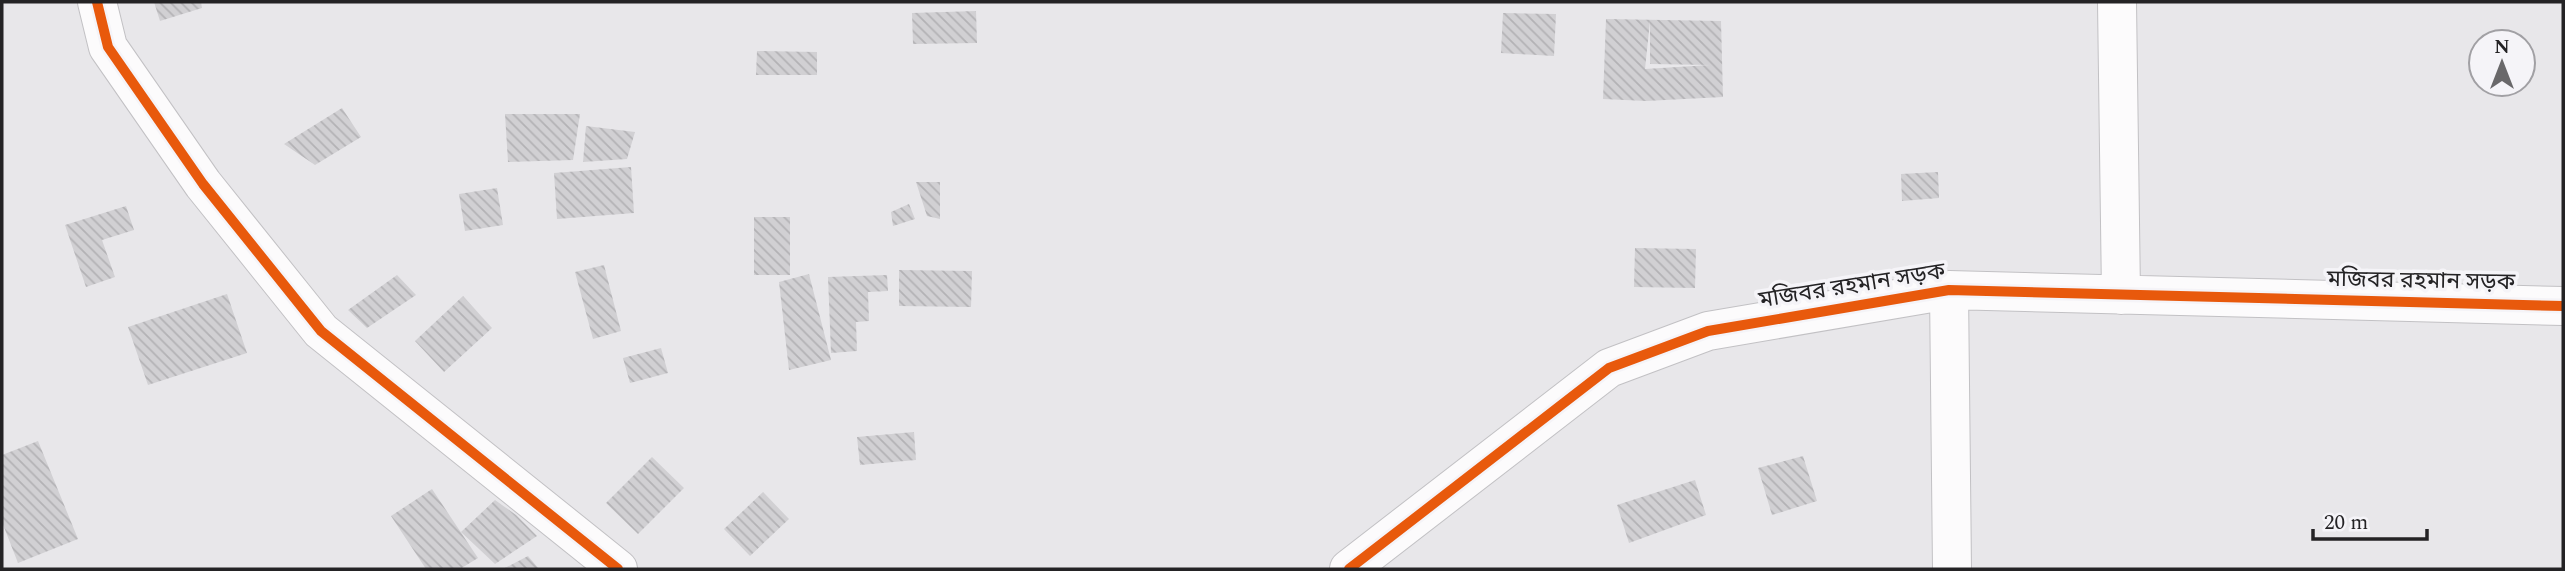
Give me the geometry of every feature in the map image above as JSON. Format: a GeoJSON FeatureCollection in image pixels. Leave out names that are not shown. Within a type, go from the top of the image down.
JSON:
{"type":"FeatureCollection","features":[{"type":"Feature","properties":{"kind":"street"},"geometry":{"type":"LineString","coordinates":[[97,2],[108,47],[116,59],[203,184],[321,331],[618,569]]}},
{"type":"Feature","properties":{"kind":"street"},"geometry":{"type":"LineString","coordinates":[[2117,2],[2121,295]]}},
{"type":"Feature","properties":{"kind":"street"},"geometry":{"type":"LineString","coordinates":[[1949,290],[1952,569]]}},
{"type":"Feature","properties":{"kind":"street","name":"মজিবর রহমান সড়ক"},"geometry":{"type":"LineString","coordinates":[[1349,569],[1609,368],[1708,331],[1949,290],[2563,306]]}},
{"type":"Feature","properties":{"kind":"building"},"geometry":{"type":"Polygon","coordinates":[[[154,2],[201,2],[202,8],[160,21],[154,2]]]}},
{"type":"Feature","properties":{"kind":"building"},"geometry":{"type":"Polygon","coordinates":[[[976,11],[977,43],[913,44],[912,13],[976,11]]]}},
{"type":"Feature","properties":{"kind":"building"},"geometry":{"type":"Polygon","coordinates":[[[1503,13],[1556,14],[1554,56],[1501,53],[1503,13]]]}},
{"type":"Feature","properties":{"kind":"building"},"geometry":{"type":"Polygon","coordinates":[[[1606,19],[1721,21],[1723,97],[1646,101],[1603,99],[1606,19]],[[1650,21],[1645,69],[1710,65],[1650,64],[1650,21]]]}},
{"type":"Feature","properties":{"kind":"building"},"geometry":{"type":"Polygon","coordinates":[[[757,51],[817,52],[817,75],[756,75],[757,51]]]}},
{"type":"Feature","properties":{"kind":"building"},"geometry":{"type":"Polygon","coordinates":[[[342,108],[361,137],[315,165],[284,144],[342,108]]]}},
{"type":"Feature","properties":{"kind":"building"},"geometry":{"type":"Polygon","coordinates":[[[505,114],[580,114],[573,160],[508,162],[505,114]]]}},
{"type":"Feature","properties":{"kind":"building"},"geometry":{"type":"Polygon","coordinates":[[[586,126],[635,132],[627,159],[583,162],[586,126]]]}},
{"type":"Feature","properties":{"kind":"building"},"geometry":{"type":"Polygon","coordinates":[[[631,167],[634,213],[557,219],[554,173],[631,167]]]}},
{"type":"Feature","properties":{"kind":"building"},"geometry":{"type":"Polygon","coordinates":[[[1938,172],[1939,198],[1902,201],[1901,174],[1938,172]]]}},
{"type":"Feature","properties":{"kind":"building"},"geometry":{"type":"Polygon","coordinates":[[[916,182],[940,182],[940,219],[927,216],[916,182]]]}},
{"type":"Feature","properties":{"kind":"building"},"geometry":{"type":"Polygon","coordinates":[[[497,188],[503,225],[465,231],[459,194],[497,188]]]}},
{"type":"Feature","properties":{"kind":"building"},"geometry":{"type":"Polygon","coordinates":[[[909,204],[915,219],[893,226],[891,212],[909,204]]]}},
{"type":"Feature","properties":{"kind":"building"},"geometry":{"type":"Polygon","coordinates":[[[126,206],[134,230],[102,240],[115,277],[86,287],[65,225],[126,206]]]}},
{"type":"Feature","properties":{"kind":"building"},"geometry":{"type":"Polygon","coordinates":[[[754,217],[790,217],[790,275],[754,275],[754,217]]]}},
{"type":"Feature","properties":{"kind":"building"},"geometry":{"type":"Polygon","coordinates":[[[1635,248],[1696,249],[1695,288],[1634,287],[1635,248]]]}},
{"type":"Feature","properties":{"kind":"building"},"geometry":{"type":"Polygon","coordinates":[[[604,265],[621,331],[593,339],[575,272],[604,265]]]}},
{"type":"Feature","properties":{"kind":"building"},"geometry":{"type":"Polygon","coordinates":[[[899,270],[972,271],[971,307],[899,306],[899,270]]]}},
{"type":"Feature","properties":{"kind":"building"},"geometry":{"type":"Polygon","coordinates":[[[809,274],[831,360],[789,370],[779,282],[809,274]]]}},
{"type":"Feature","properties":{"kind":"building"},"geometry":{"type":"Polygon","coordinates":[[[397,275],[416,295],[367,328],[348,310],[397,275]]]}},
{"type":"Feature","properties":{"kind":"building"},"geometry":{"type":"Polygon","coordinates":[[[887,275],[888,291],[868,292],[869,321],[856,322],[857,351],[831,353],[828,277],[887,275]]]}},
{"type":"Feature","properties":{"kind":"building"},"geometry":{"type":"Polygon","coordinates":[[[227,294],[247,353],[148,385],[128,327],[227,294]]]}},
{"type":"Feature","properties":{"kind":"building"},"geometry":{"type":"Polygon","coordinates":[[[463,296],[492,328],[444,372],[415,341],[463,296]]]}},
{"type":"Feature","properties":{"kind":"building"},"geometry":{"type":"Polygon","coordinates":[[[661,348],[668,373],[630,383],[623,358],[661,348]]]}},
{"type":"Feature","properties":{"kind":"building"},"geometry":{"type":"Polygon","coordinates":[[[914,432],[916,460],[860,465],[857,437],[914,432]]]}},
{"type":"Feature","properties":{"kind":"building"},"geometry":{"type":"Polygon","coordinates":[[[38,441],[78,539],[18,563],[2,522],[2,455],[38,441]]]}},
{"type":"Feature","properties":{"kind":"building"},"geometry":{"type":"Polygon","coordinates":[[[1803,456],[1817,501],[1772,515],[1758,468],[1803,456]]]}},
{"type":"Feature","properties":{"kind":"building"},"geometry":{"type":"Polygon","coordinates":[[[652,457],[684,488],[638,534],[606,503],[652,457]]]}},
{"type":"Feature","properties":{"kind":"building"},"geometry":{"type":"Polygon","coordinates":[[[1695,480],[1706,515],[1629,543],[1617,505],[1695,480]]]}},
{"type":"Feature","properties":{"kind":"building"},"geometry":{"type":"Polygon","coordinates":[[[432,489],[478,558],[460,569],[426,569],[391,516],[432,489]]]}},
{"type":"Feature","properties":{"kind":"building"},"geometry":{"type":"Polygon","coordinates":[[[763,492],[789,519],[750,556],[724,529],[763,492]]]}},
{"type":"Feature","properties":{"kind":"building"},"geometry":{"type":"Polygon","coordinates":[[[495,500],[516,515],[537,536],[495,564],[461,532],[495,500]]]}},
{"type":"Feature","properties":{"kind":"building"},"geometry":{"type":"Polygon","coordinates":[[[528,556],[539,569],[503,569],[528,556]]]}},
{"type":"Feature","properties":{"kind":"cycle path"},"geometry":{"type":"LineString","coordinates":[[97,2],[108,47],[203,184],[321,331],[618,569]]}},
{"type":"Feature","properties":{"kind":"cycle path"},"geometry":{"type":"LineString","coordinates":[[1349,569],[1609,368],[1708,331],[1949,290],[2563,306]]}}]}
